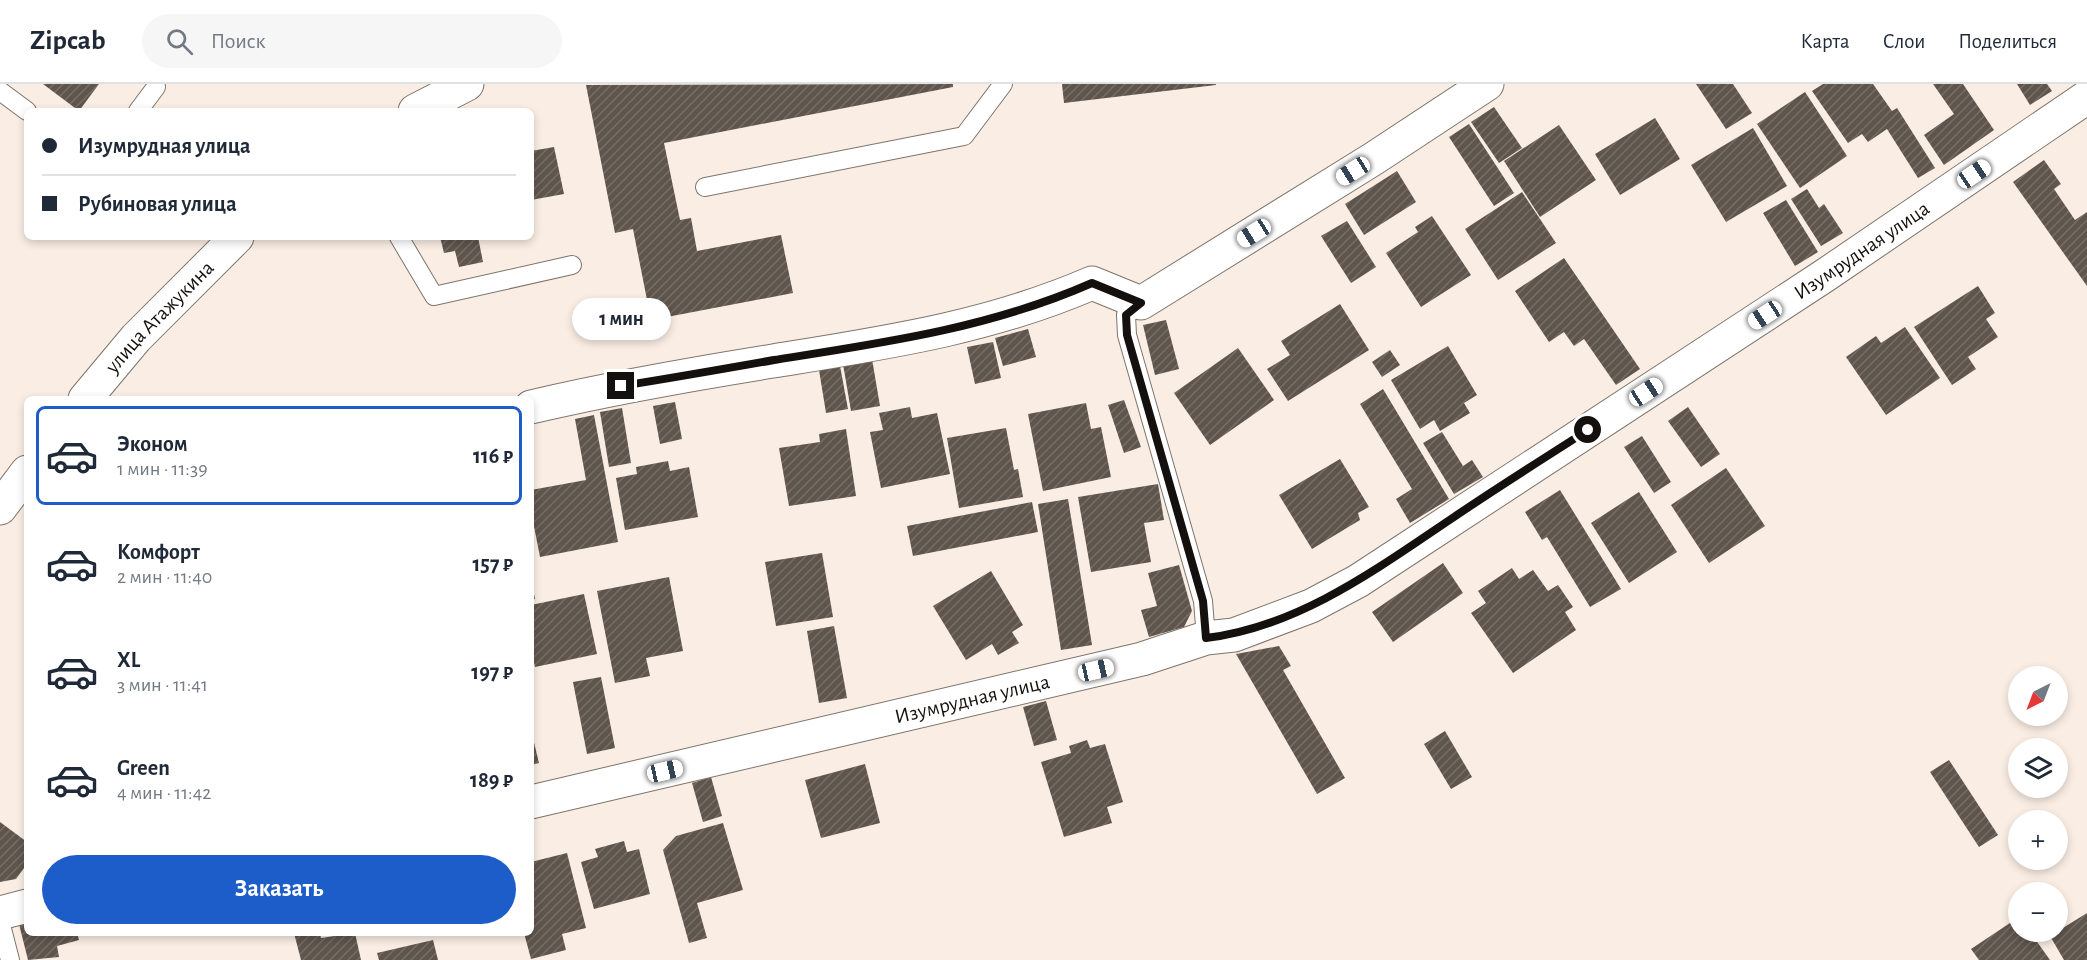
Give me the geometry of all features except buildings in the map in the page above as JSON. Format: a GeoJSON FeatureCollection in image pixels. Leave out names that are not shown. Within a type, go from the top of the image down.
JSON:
{"type":"FeatureCollection","features":[{"type":"Feature","properties":{"kind":"street"},"geometry":{"type":"LineString","coordinates":[[426,98],[467,84]]}},
{"type":"Feature","properties":{"kind":"street"},"geometry":{"type":"LineString","coordinates":[[534,406],[621,386],[890,343],[974,325],[1049,301],[1092,283],[1141,303],[1373,159],[1487,84]]}},
{"type":"Feature","properties":{"kind":"street","name":"Изумрудная улица"},"geometry":{"type":"LineString","coordinates":[[534,801],[1142,659],[1206,638],[1234,635],[1311,606],[1358,581],[1824,276],[2087,97]]}},
{"type":"Feature","properties":{"kind":"street","name":"улица Атажукина"},"geometry":{"type":"LineString","coordinates":[[88,396],[136,338],[234,240]]}},
{"type":"Feature","properties":{"kind":"street"},"geometry":{"type":"LineString","coordinates":[[0,508],[24,476]]}},
{"type":"Feature","properties":{"kind":"street"},"geometry":{"type":"LineString","coordinates":[[0,913],[24,907]]}},
{"type":"Feature","properties":{"kind":"lane"},"geometry":{"type":"LineString","coordinates":[[705,188],[964,136],[1003,84]]}},
{"type":"Feature","properties":{"kind":"lane"},"geometry":{"type":"LineString","coordinates":[[140,108],[156,87]]}},
{"type":"Feature","properties":{"kind":"lane"},"geometry":{"type":"LineString","coordinates":[[0,91],[24,109]]}},
{"type":"Feature","properties":{"kind":"lane"},"geometry":{"type":"LineString","coordinates":[[401,240],[434,296],[572,265]]}},
{"type":"Feature","properties":{"kind":"lane"},"geometry":{"type":"LineString","coordinates":[[1141,303],[1126,315],[1127,335],[1203,601],[1206,638]]}},
{"type":"Feature","properties":{"kind":"lane"},"geometry":{"type":"LineString","coordinates":[[0,921],[10,960]]}},
{"type":"Feature","properties":{"kind":"route"},"geometry":{"type":"LineString","coordinates":[[621,386],[890,343],[974,325],[1049,301],[1092,283],[1141,303],[1126,315],[1127,335],[1203,601],[1206,638],[1234,635],[1311,606],[1358,581],[1588,430]]}}]}
